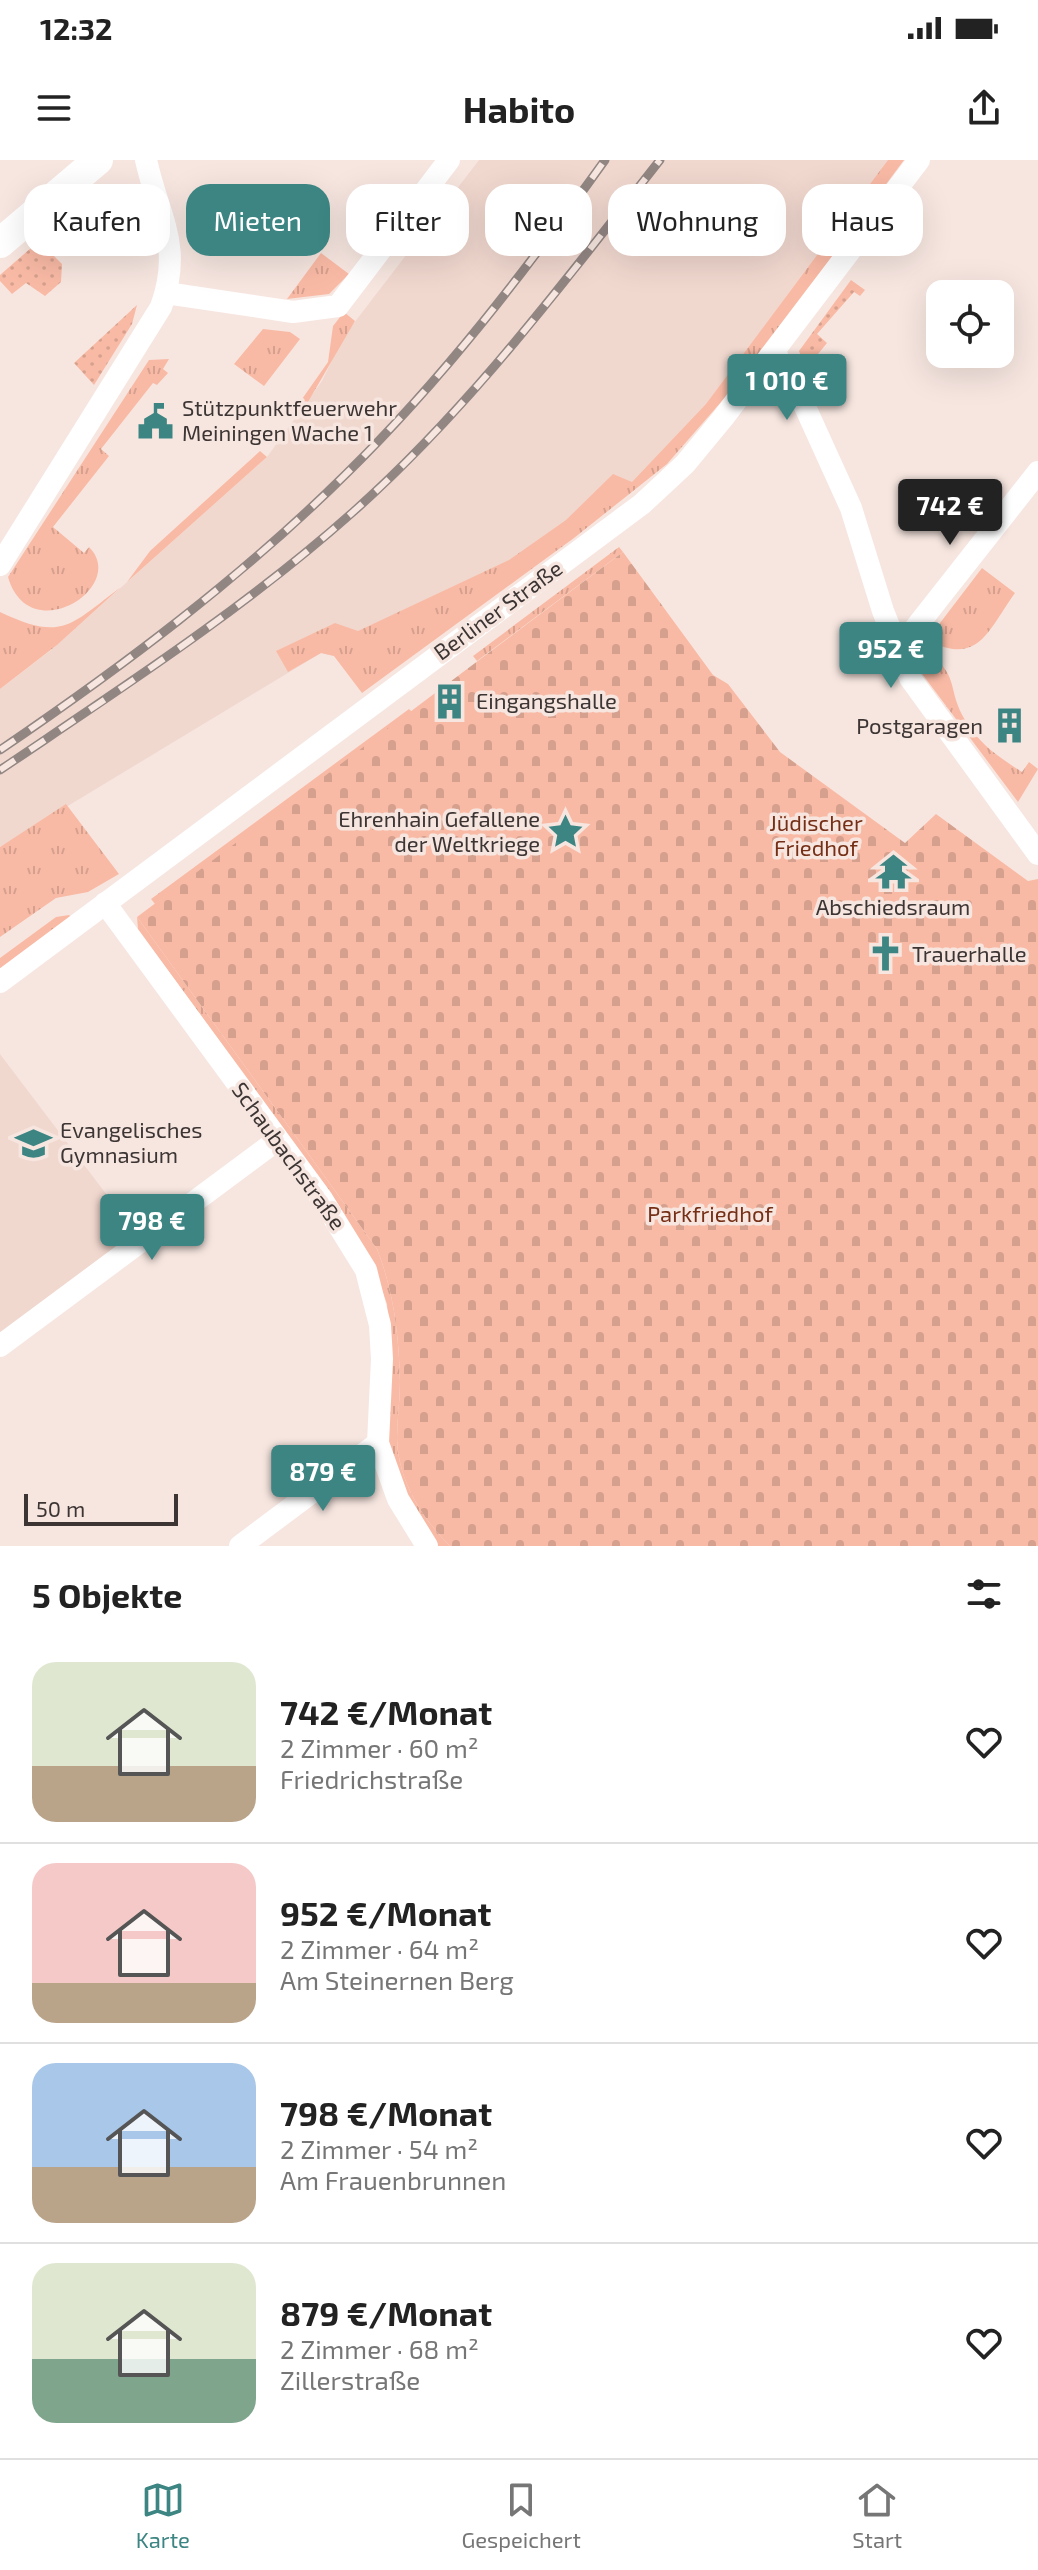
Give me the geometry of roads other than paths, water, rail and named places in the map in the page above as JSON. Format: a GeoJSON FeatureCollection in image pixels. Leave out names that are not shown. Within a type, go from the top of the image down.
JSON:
{"type":"FeatureCollection","features":[{"type":"Feature","properties":{"kind":"main road"},"geometry":{"type":"LineString","coordinates":[[0,243],[98,160]]}},
{"type":"Feature","properties":{"kind":"street"},"geometry":{"type":"LineString","coordinates":[[0,565],[150,328],[166,293],[171,251],[146,160]]}},
{"type":"Feature","properties":{"kind":"street"},"geometry":{"type":"LineString","coordinates":[[166,293],[293,312],[338,306],[449,160]]}},
{"type":"Feature","properties":{"kind":"street","name":"Berliner Straße"},"geometry":{"type":"LineString","coordinates":[[0,982],[642,504],[704,443],[919,160]]}},
{"type":"Feature","properties":{"kind":"street"},"geometry":{"type":"LineString","coordinates":[[774,351],[801,398],[851,508],[910,678],[1038,854]]}},
{"type":"Feature","properties":{"kind":"street"},"geometry":{"type":"LineString","coordinates":[[898,650],[1038,472]]}},
{"type":"Feature","properties":{"kind":"street","name":"Schaubachstraße"},"geometry":{"type":"LineString","coordinates":[[105,903],[349,1239],[374,1295],[382,1359],[378,1443]]}},
{"type":"Feature","properties":{"kind":"street"},"geometry":{"type":"LineString","coordinates":[[0,1346],[276,1141]]}},
{"type":"Feature","properties":{"kind":"street"},"geometry":{"type":"LineString","coordinates":[[240,1546],[378,1443],[398,1499],[427,1546]]}},
{"type":"Feature","properties":{"kind":"railway"},"geometry":{"type":"LineString","coordinates":[[0,750],[91,686],[223,585],[346,474],[450,362],[605,160]]}},
{"type":"Feature","properties":{"kind":"railway"},"geometry":{"type":"LineString","coordinates":[[0,770],[225,615],[353,512],[396,472],[476,387],[660,160]]}},
{"type":"Feature","properties":{"kind":"place","name":"Stützpunktfeuerwehr Meiningen Wache 1"},"geometry":{"type":"Point","coordinates":[156,421]}},
{"type":"Feature","properties":{"kind":"place","name":"Eingangshalle"},"geometry":{"type":"Point","coordinates":[450,701]}},
{"type":"Feature","properties":{"kind":"place","name":"Postgaragen"},"geometry":{"type":"Point","coordinates":[1009,726]}},
{"type":"Feature","properties":{"kind":"place","name":"Ehrenhain Gefallene der Weltkriege"},"geometry":{"type":"Point","coordinates":[566,832]}},
{"type":"Feature","properties":{"kind":"place","name":"Abschiedsraum"},"geometry":{"type":"Point","coordinates":[893,871]}},
{"type":"Feature","properties":{"kind":"place","name":"Trauerhalle"},"geometry":{"type":"Point","coordinates":[886,954]}},
{"type":"Feature","properties":{"kind":"place","name":"Evangelisches Gymnasium"},"geometry":{"type":"Point","coordinates":[34,1143]}},
{"type":"Feature","properties":{"kind":"park label","name":"Jüdischer Friedhof"},"geometry":{"type":"Point","coordinates":[816,836]}},
{"type":"Feature","properties":{"kind":"park label","name":"Parkfriedhof"},"geometry":{"type":"Point","coordinates":[710,1214]}}]}
